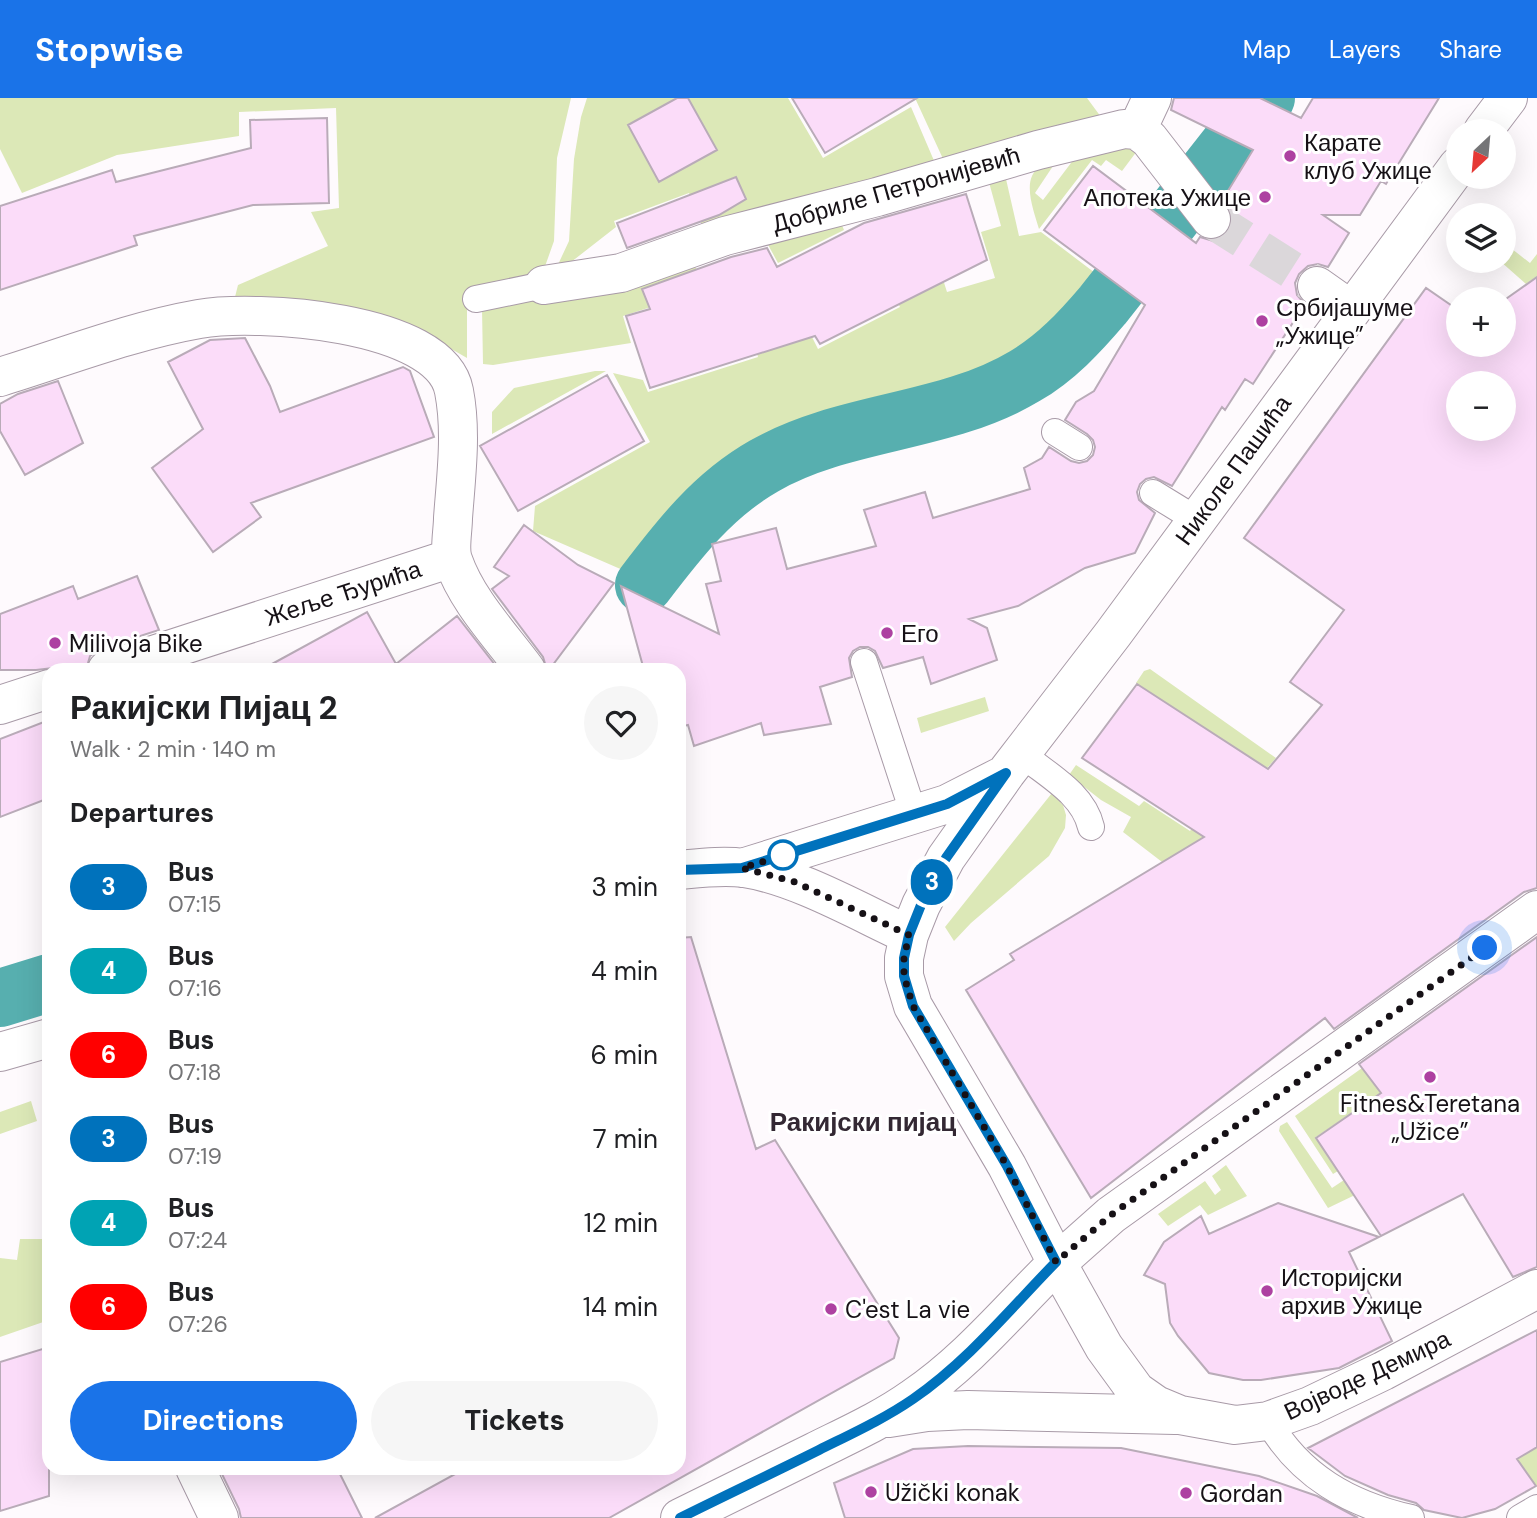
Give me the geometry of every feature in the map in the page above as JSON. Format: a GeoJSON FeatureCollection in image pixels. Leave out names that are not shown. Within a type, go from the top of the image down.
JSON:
{"type":"FeatureCollection","features":[{"type":"Feature","properties":{"kind":"main road"},"geometry":{"type":"LineString","coordinates":[[1492,119],[1508,98]]}},
{"type":"Feature","properties":{"kind":"main road","name":"Добриле Петронијевић"},"geometry":{"type":"LineString","coordinates":[[1144,114],[1143,133],[1161,152],[1211,219]]}},
{"type":"Feature","properties":{"kind":"main road","name":"Добриле Петронијевић"},"geometry":{"type":"LineString","coordinates":[[544,285],[621,273],[725,236],[1110,132],[1144,114]]}},
{"type":"Feature","properties":{"kind":"main road","name":"Николе Пашића"},"geometry":{"type":"LineString","coordinates":[[742,868],[795,882],[909,935],[921,905],[946,858],[1446,182]]}},
{"type":"Feature","properties":{"kind":"main road"},"geometry":{"type":"LineString","coordinates":[[1317,286],[1351,310]]}},
{"type":"Feature","properties":{"kind":"main road"},"geometry":{"type":"LineString","coordinates":[[0,377],[166,326],[201,318],[239,315],[339,323],[412,344],[433,359],[451,379],[454,390],[457,454],[452,558]]}},
{"type":"Feature","properties":{"kind":"main road","name":"Жеље Ђурића"},"geometry":{"type":"LineString","coordinates":[[129,663],[452,558],[478,607],[521,663]]}},
{"type":"Feature","properties":{"kind":"main road"},"geometry":{"type":"LineString","coordinates":[[0,705],[42,691]]}},
{"type":"Feature","properties":{"kind":"main road","name":"Николе Пашића"},"geometry":{"type":"LineString","coordinates":[[686,870],[742,868],[914,815],[947,804],[1014,763]]}},
{"type":"Feature","properties":{"kind":"main road"},"geometry":{"type":"LineString","coordinates":[[680,1518],[877,1421],[913,1399],[980,1343],[1056,1262],[1111,1215],[1537,910]]}},
{"type":"Feature","properties":{"kind":"main road","name":"Војводе Демира"},"geometry":{"type":"LineString","coordinates":[[909,935],[904,958],[904,976],[913,1006],[1007,1166],[1056,1262],[1104,1347],[1136,1391],[1156,1405],[1180,1415],[1235,1425],[1268,1421],[1310,1406],[1383,1371],[1537,1289]]}},
{"type":"Feature","properties":{"kind":"main road"},"geometry":{"type":"LineString","coordinates":[[0,1052],[42,1040]]}},
{"type":"Feature","properties":{"kind":"main road"},"geometry":{"type":"LineString","coordinates":[[877,1421],[927,1412],[968,1410],[1180,1415]]}},
{"type":"Feature","properties":{"kind":"main road"},"geometry":{"type":"LineString","coordinates":[[198,1475],[219,1518]]}},
{"type":"Feature","properties":{"kind":"lane"},"geometry":{"type":"LineString","coordinates":[[476,299],[544,285]]}},
{"type":"Feature","properties":{"kind":"lane"},"geometry":{"type":"LineString","coordinates":[[1055,432],[1079,447]]}},
{"type":"Feature","properties":{"kind":"lane"},"geometry":{"type":"LineString","coordinates":[[1153,493],[1197,520]]}},
{"type":"Feature","properties":{"kind":"lane"},"geometry":{"type":"LineString","coordinates":[[863,662],[914,815]]}},
{"type":"Feature","properties":{"kind":"lane"},"geometry":{"type":"LineString","coordinates":[[1014,763],[1079,802],[1088,815],[1090,827]]}},
{"type":"Feature","properties":{"kind":"lane"},"geometry":{"type":"LineString","coordinates":[[1268,1421],[1292,1457],[1332,1487],[1367,1504],[1411,1518]]}},
{"type":"Feature","properties":{"kind":"lane"},"geometry":{"type":"LineString","coordinates":[[1520,1518],[1537,1508]]}},
{"type":"Feature","properties":{"kind":"green space"},"geometry":{"type":"Polygon","coordinates":[[[0,98],[571,98],[557,158],[554,241],[543,272],[467,308],[467,358],[434,339],[234,301],[238,285],[328,246],[311,212],[339,208],[336,108],[239,112],[239,136],[117,155],[22,193],[0,149],[0,98]]]}},
{"type":"Feature","properties":{"kind":"green space"},"geometry":{"type":"Polygon","coordinates":[[[587,98],[788,98],[823,158],[911,107],[935,163],[704,230],[689,193],[614,221],[616,227],[566,266],[555,271],[569,241],[574,159],[587,98]]]}},
{"type":"Feature","properties":{"kind":"green space"},"geometry":{"type":"Polygon","coordinates":[[[915,98],[1087,98],[1101,117],[944,161],[915,98]]]}},
{"type":"Feature","properties":{"kind":"green space"},"geometry":{"type":"Polygon","coordinates":[[[1112,146],[1140,147],[1122,171],[1106,160],[1101,166],[1092,160],[1039,229],[1030,195],[1031,178],[1035,171],[1057,160],[1035,193],[1043,200],[1074,159],[1112,146]]]}},
{"type":"Feature","properties":{"kind":"green space"},"geometry":{"type":"Polygon","coordinates":[[[987,175],[1006,179],[1019,236],[1041,232],[1103,279],[1085,303],[1052,337],[1015,363],[985,377],[921,397],[821,421],[758,445],[718,470],[684,500],[625,571],[533,531],[535,506],[650,442],[613,373],[643,380],[648,392],[758,357],[747,321],[793,299],[818,349],[900,307],[876,264],[933,248],[947,292],[995,278],[981,232],[1001,226],[987,175]]]}},
{"type":"Feature","properties":{"kind":"green space"},"geometry":{"type":"Polygon","coordinates":[[[839,218],[844,230],[778,263],[766,241],[839,218]]]}},
{"type":"Feature","properties":{"kind":"green space"},"geometry":{"type":"Polygon","coordinates":[[[1516,252],[1530,263],[1537,254],[1537,276],[1526,284],[1514,273],[1516,273],[1516,252]]]}},
{"type":"Feature","properties":{"kind":"green space"},"geometry":{"type":"Polygon","coordinates":[[[690,257],[707,289],[623,316],[631,343],[493,365],[483,364],[482,309],[690,257]]]}},
{"type":"Feature","properties":{"kind":"green space"},"geometry":{"type":"Polygon","coordinates":[[[606,371],[492,434],[492,412],[514,388],[606,371]]]}},
{"type":"Feature","properties":{"kind":"green space"},"geometry":{"type":"Polygon","coordinates":[[[1150,669],[1276,758],[1248,789],[1263,766],[1136,683],[1144,671],[1150,669]]]}},
{"type":"Feature","properties":{"kind":"green space"},"geometry":{"type":"Polygon","coordinates":[[[985,697],[989,711],[921,733],[917,718],[985,697]]]}},
{"type":"Feature","properties":{"kind":"green space"},"geometry":{"type":"Polygon","coordinates":[[[1076,765],[1139,806],[1144,801],[1190,831],[1228,779],[1263,817],[1166,865],[1123,832],[1131,817],[1101,800],[1069,775],[1076,765]]]}},
{"type":"Feature","properties":{"kind":"green space"},"geometry":{"type":"Polygon","coordinates":[[[1052,793],[1063,805],[1066,815],[1065,828],[1049,856],[954,941],[945,927],[1052,793]]]}},
{"type":"Feature","properties":{"kind":"green space"},"geometry":{"type":"Polygon","coordinates":[[[1362,1068],[1381,1093],[1316,1137],[1338,1171],[1333,1174],[1295,1116],[1362,1068]]]}},
{"type":"Feature","properties":{"kind":"green space"},"geometry":{"type":"Polygon","coordinates":[[[31,1101],[37,1121],[0,1134],[0,1112],[31,1101]]]}},
{"type":"Feature","properties":{"kind":"green space"},"geometry":{"type":"Polygon","coordinates":[[[1287,1122],[1332,1188],[1344,1180],[1355,1195],[1328,1208],[1279,1131],[1280,1126],[1287,1122]]]}},
{"type":"Feature","properties":{"kind":"green space"},"geometry":{"type":"Polygon","coordinates":[[[1226,1165],[1247,1196],[1208,1215],[1200,1205],[1168,1226],[1158,1214],[1205,1181],[1215,1195],[1221,1190],[1212,1176],[1226,1165]]]}},
{"type":"Feature","properties":{"kind":"green space"},"geometry":{"type":"Polygon","coordinates":[[[20,1239],[42,1239],[42,1322],[0,1337],[0,1258],[17,1260],[20,1239]]]}},
{"type":"Feature","properties":{"kind":"green space"},"geometry":{"type":"Polygon","coordinates":[[[1537,1447],[1537,1487],[1517,1459],[1537,1447]]]}},
{"type":"Feature","properties":{"kind":"building"},"geometry":{"type":"Polygon","coordinates":[[[677,98],[688,98],[717,150],[659,182],[628,125],[677,98]]]}},
{"type":"Feature","properties":{"kind":"building"},"geometry":{"type":"Polygon","coordinates":[[[792,98],[917,98],[825,153],[792,98]]]}},
{"type":"Feature","properties":{"kind":"building"},"geometry":{"type":"Polygon","coordinates":[[[1174,98],[1260,98],[1301,118],[1313,98],[1439,98],[1386,184],[1381,181],[1360,215],[1323,215],[1349,233],[1328,267],[1318,264],[1308,266],[1299,274],[1295,283],[1297,295],[1305,304],[1253,384],[1245,379],[1225,410],[1222,407],[1172,486],[1154,477],[1140,484],[1137,492],[1139,500],[1155,513],[1135,553],[1085,568],[1018,606],[969,619],[987,628],[997,660],[931,684],[923,657],[883,668],[875,651],[860,647],[853,651],[849,658],[852,677],[820,687],[831,724],[764,735],[761,723],[694,746],[686,725],[686,663],[642,663],[621,586],[719,634],[706,584],[721,581],[712,544],[776,528],[787,569],[876,546],[864,510],[925,492],[933,518],[1030,489],[1024,468],[1042,458],[1049,447],[1071,461],[1087,461],[1093,455],[1093,440],[1065,420],[1076,402],[1094,391],[1145,305],[1044,230],[1093,166],[1196,243],[1200,237],[1213,241],[1225,236],[1231,228],[1233,217],[1223,199],[1253,150],[1171,110],[1174,98]]]}},
{"type":"Feature","properties":{"kind":"building"},"geometry":{"type":"Polygon","coordinates":[[[327,118],[329,203],[253,205],[134,236],[137,245],[0,290],[0,206],[112,170],[116,182],[251,148],[250,120],[327,118]]]}},
{"type":"Feature","properties":{"kind":"building"},"geometry":{"type":"Polygon","coordinates":[[[736,177],[746,199],[719,215],[627,248],[617,223],[736,177]]]}},
{"type":"Feature","properties":{"kind":"building"},"geometry":{"type":"Polygon","coordinates":[[[966,194],[987,260],[820,344],[815,336],[650,388],[626,316],[650,309],[642,289],[731,257],[767,248],[777,267],[864,223],[966,194]]]}},
{"type":"Feature","properties":{"kind":"building"},"geometry":{"type":"Polygon","coordinates":[[[1537,277],[1537,888],[1524,892],[1334,1029],[1325,1018],[1091,1198],[966,990],[1014,960],[1010,954],[1204,837],[1082,758],[1137,684],[1268,769],[1322,705],[1290,682],[1344,610],[1244,538],[1426,288],[1446,302],[1446,357],[1516,357],[1516,292],[1537,277]]]}},
{"type":"Feature","properties":{"kind":"building"},"geometry":{"type":"Polygon","coordinates":[[[245,338],[280,412],[403,367],[410,371],[434,437],[251,503],[261,517],[213,552],[152,468],[203,429],[168,362],[210,340],[245,338]]]}},
{"type":"Feature","properties":{"kind":"building"},"geometry":{"type":"Polygon","coordinates":[[[607,375],[644,441],[518,511],[480,446],[607,375]]]}},
{"type":"Feature","properties":{"kind":"building"},"geometry":{"type":"Polygon","coordinates":[[[58,381],[83,443],[25,475],[0,431],[0,404],[18,394],[58,381]]]}},
{"type":"Feature","properties":{"kind":"building"},"geometry":{"type":"Polygon","coordinates":[[[524,525],[578,565],[614,583],[554,663],[545,663],[492,589],[509,576],[494,567],[524,525]]]}},
{"type":"Feature","properties":{"kind":"building"},"geometry":{"type":"Polygon","coordinates":[[[137,576],[159,630],[100,649],[90,656],[88,663],[42,663],[42,669],[0,670],[0,614],[73,586],[78,599],[137,576]]]}},
{"type":"Feature","properties":{"kind":"building"},"geometry":{"type":"Polygon","coordinates":[[[367,612],[395,663],[274,663],[367,612]]]}},
{"type":"Feature","properties":{"kind":"building"},"geometry":{"type":"Polygon","coordinates":[[[457,616],[494,663],[397,663],[457,616]]]}},
{"type":"Feature","properties":{"kind":"building"},"geometry":{"type":"Polygon","coordinates":[[[42,723],[42,801],[0,817],[0,739],[42,723]]]}},
{"type":"Feature","properties":{"kind":"building"},"geometry":{"type":"Polygon","coordinates":[[[686,937],[691,937],[756,1149],[775,1140],[899,1338],[894,1358],[686,1475],[686,937]]]}},
{"type":"Feature","properties":{"kind":"building"},"geometry":{"type":"Polygon","coordinates":[[[1537,937],[1537,1267],[1513,1277],[1463,1194],[1381,1236],[1316,1138],[1381,1093],[1359,1064],[1537,937]]]}},
{"type":"Feature","properties":{"kind":"building","name":"Историјски архив Ужице"},"geometry":{"type":"Polygon","coordinates":[[[1278,1203],[1379,1237],[1349,1252],[1392,1341],[1339,1368],[1261,1380],[1243,1380],[1209,1373],[1170,1323],[1165,1284],[1144,1275],[1164,1242],[1201,1216],[1209,1234],[1278,1203]]]}},
{"type":"Feature","properties":{"kind":"building"},"geometry":{"type":"Polygon","coordinates":[[[1537,1330],[1537,1447],[1517,1459],[1536,1486],[1495,1509],[1462,1518],[1424,1510],[1416,1503],[1388,1495],[1345,1476],[1308,1448],[1537,1330]]]}},
{"type":"Feature","properties":{"kind":"building"},"geometry":{"type":"Polygon","coordinates":[[[42,1349],[42,1475],[49,1475],[49,1496],[0,1511],[0,1362],[42,1349]]]}},
{"type":"Feature","properties":{"kind":"building"},"geometry":{"type":"Polygon","coordinates":[[[968,1446],[1121,1448],[1259,1476],[1317,1496],[1358,1518],[845,1518],[834,1483],[913,1449],[968,1446]]]}},
{"type":"Feature","properties":{"kind":"building"},"geometry":{"type":"Polygon","coordinates":[[[222,1475],[340,1475],[362,1518],[241,1518],[222,1475]]]}},
{"type":"Feature","properties":{"kind":"building"},"geometry":{"type":"Polygon","coordinates":[[[453,1475],[686,1475],[609,1518],[375,1518],[453,1475]]]}},
{"type":"Feature","properties":{"kind":"waterway"},"geometry":{"type":"LineString","coordinates":[[644,585],[713,504],[764,466],[827,439],[962,404],[994,392],[1047,361],[1076,335],[1103,305],[1266,98]]}},
{"type":"Feature","properties":{"kind":"waterway"},"geometry":{"type":"LineString","coordinates":[[0,998],[42,985]]}},
{"type":"Feature","properties":{"kind":"tunnel"},"geometry":{"type":"LineString","coordinates":[[1211,219],[1317,286]]}},
{"type":"Feature","properties":{"kind":"bus line","name":"3"},"geometry":{"type":"LineString","coordinates":[[680,1518],[877,1421],[913,1399],[980,1343],[1056,1262],[1007,1166],[913,1006],[904,976],[904,958],[909,935],[933,881],[946,858],[1006,773],[947,804],[742,868],[686,869]]}},
{"type":"Feature","properties":{"kind":"place","name":"Карате клуб Ужице"},"geometry":{"type":"Point","coordinates":[1290,156]}},
{"type":"Feature","properties":{"kind":"place","name":"Апотека Ужице"},"geometry":{"type":"Point","coordinates":[1265,197]}},
{"type":"Feature","properties":{"kind":"place","name":"Србијашуме „Ужице”"},"geometry":{"type":"Point","coordinates":[1262,321]}},
{"type":"Feature","properties":{"kind":"place","name":"Его"},"geometry":{"type":"Point","coordinates":[887,633]}},
{"type":"Feature","properties":{"kind":"place","name":"Milivoja Bike"},"geometry":{"type":"Point","coordinates":[55,643]}},
{"type":"Feature","properties":{"kind":"place","name":"Fitnes&Teretana „Užice”"},"geometry":{"type":"Point","coordinates":[1430,1077]}},
{"type":"Feature","properties":{"kind":"place","name":"Историјски архив Ужице"},"geometry":{"type":"Point","coordinates":[1267,1291]}},
{"type":"Feature","properties":{"kind":"place","name":"C'est La vie"},"geometry":{"type":"Point","coordinates":[831,1309]}},
{"type":"Feature","properties":{"kind":"place","name":"Užički konak"},"geometry":{"type":"Point","coordinates":[871,1492]}},
{"type":"Feature","properties":{"kind":"place","name":"Gordan"},"geometry":{"type":"Point","coordinates":[1186,1493]}},
{"type":"Feature","properties":{"kind":"district","name":"Ракијски пијац"},"geometry":{"type":"Point","coordinates":[863,1122]}},
{"type":"Feature","properties":{"kind":"route"},"geometry":{"type":"LineString","coordinates":[[783,855],[791,853],[742,868],[795,882],[909,935],[904,958],[904,976],[913,1006],[1007,1166],[1056,1262],[1111,1215],[1485,948]]}}]}
